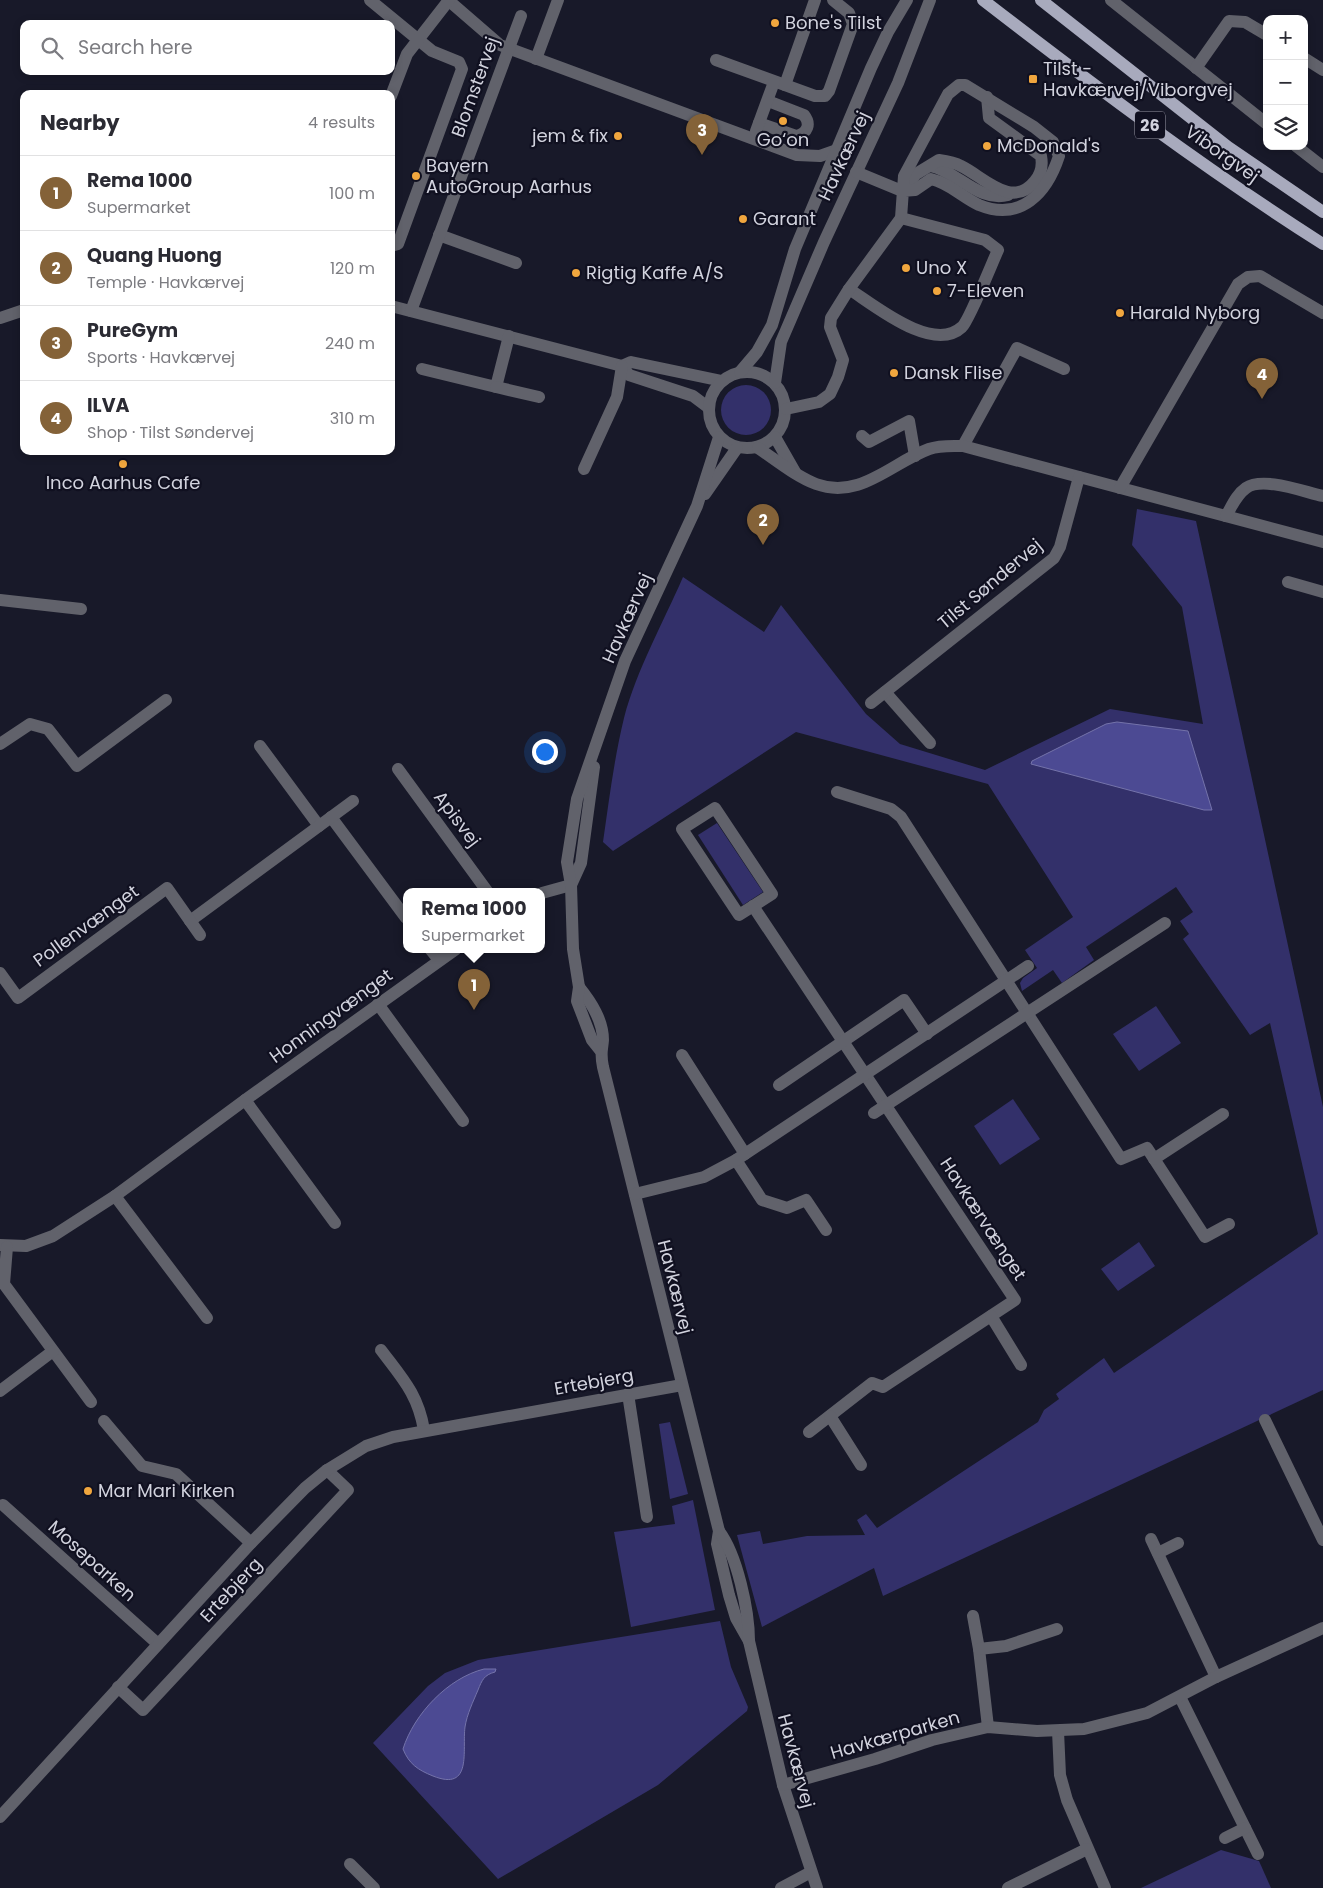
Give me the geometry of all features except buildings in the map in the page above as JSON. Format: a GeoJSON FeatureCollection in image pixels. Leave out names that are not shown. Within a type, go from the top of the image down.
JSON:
{"type":"FeatureCollection","features":[{"type":"Feature","properties":{"kind":"main road","name":"Viborgvej"},"geometry":{"type":"LineString","coordinates":[[983,0],[1153,127],[1268,208],[1323,244]]}},
{"type":"Feature","properties":{"kind":"main road","name":"Viborgvej"},"geometry":{"type":"LineString","coordinates":[[1041,0],[1228,146],[1323,212]]}},
{"type":"Feature","properties":{"kind":"street"},"geometry":{"type":"LineString","coordinates":[[370,0],[394,20]]}},
{"type":"Feature","properties":{"kind":"street"},"geometry":{"type":"LineString","coordinates":[[393,90],[407,54],[416,39],[449,0],[500,45],[536,59],[797,155],[820,156],[837,150]]}},
{"type":"Feature","properties":{"kind":"street"},"geometry":{"type":"LineString","coordinates":[[536,59],[558,0]]}},
{"type":"Feature","properties":{"kind":"street"},"geometry":{"type":"LineString","coordinates":[[754,139],[768,101],[780,84],[815,0]]}},
{"type":"Feature","properties":{"kind":"street"},"geometry":{"type":"LineString","coordinates":[[716,60],[815,96],[827,94],[853,24],[849,13],[833,0]]}},
{"type":"Feature","properties":{"kind":"street","name":"Havkærvej"},"geometry":{"type":"LineString","coordinates":[[740,372],[758,352],[772,325],[795,249],[870,68],[907,0]]}},
{"type":"Feature","properties":{"kind":"street","name":"Havkærvej"},"geometry":{"type":"LineString","coordinates":[[775,383],[781,342],[856,172],[898,83],[930,0]]}},
{"type":"Feature","properties":{"kind":"street"},"geometry":{"type":"LineString","coordinates":[[1112,0],[1263,121]]}},
{"type":"Feature","properties":{"kind":"street","name":"Blomstervej"},"geometry":{"type":"LineString","coordinates":[[411,312],[521,16]]}},
{"type":"Feature","properties":{"kind":"street"},"geometry":{"type":"LineString","coordinates":[[395,21],[432,51],[459,62],[462,69],[398,244],[395,245]]}},
{"type":"Feature","properties":{"kind":"street"},"geometry":{"type":"LineString","coordinates":[[1196,68],[1229,21],[1245,22],[1263,33]]}},
{"type":"Feature","properties":{"kind":"street"},"geometry":{"type":"LineString","coordinates":[[1307,60],[1323,70]]}},
{"type":"Feature","properties":{"kind":"street"},"geometry":{"type":"LineString","coordinates":[[786,408],[819,402],[830,394],[838,378],[843,360],[830,327],[831,318],[849,289],[901,218],[902,191],[904,176],[948,94],[954,87],[964,85],[987,97],[1034,127],[1053,142],[1059,156],[1054,173],[1046,186],[1023,206],[1009,211],[993,210],[978,204],[943,182],[931,179],[915,190],[902,191],[856,172]]}},
{"type":"Feature","properties":{"kind":"street"},"geometry":{"type":"LineString","coordinates":[[902,191],[916,174],[939,160],[954,163],[998,189],[1016,193],[1027,189],[1039,176],[1042,163],[1040,156],[989,118],[987,97]]}},
{"type":"Feature","properties":{"kind":"street"},"geometry":{"type":"LineString","coordinates":[[759,123],[796,136],[805,132],[807,128],[808,123],[804,115],[768,101]]}},
{"type":"Feature","properties":{"kind":"street"},"geometry":{"type":"LineString","coordinates":[[1301,150],[1323,167]]}},
{"type":"Feature","properties":{"kind":"street"},"geometry":{"type":"LineString","coordinates":[[849,289],[900,323],[934,336],[949,334],[963,327],[998,250],[985,240],[901,218]]}},
{"type":"Feature","properties":{"kind":"street"},"geometry":{"type":"LineString","coordinates":[[439,235],[516,263]]}},
{"type":"Feature","properties":{"kind":"street"},"geometry":{"type":"LineString","coordinates":[[1120,488],[1238,284],[1248,277],[1260,276],[1323,313]]}},
{"type":"Feature","properties":{"kind":"street"},"geometry":{"type":"LineString","coordinates":[[395,307],[622,366],[629,375],[693,396],[709,408]]}},
{"type":"Feature","properties":{"kind":"street"},"geometry":{"type":"LineString","coordinates":[[0,318],[20,311]]}},
{"type":"Feature","properties":{"kind":"street"},"geometry":{"type":"LineString","coordinates":[[496,387],[509,336]]}},
{"type":"Feature","properties":{"kind":"street"},"geometry":{"type":"LineString","coordinates":[[963,446],[1017,348],[1064,369]]}},
{"type":"Feature","properties":{"kind":"street"},"geometry":{"type":"LineString","coordinates":[[622,366],[631,362],[722,381]]}},
{"type":"Feature","properties":{"kind":"street"},"geometry":{"type":"LineString","coordinates":[[584,469],[617,397],[622,366]]}},
{"type":"Feature","properties":{"kind":"street"},"geometry":{"type":"LineString","coordinates":[[422,369],[539,397]]}},
{"type":"Feature","properties":{"kind":"street"},"geometry":{"type":"LineString","coordinates":[[740,372],[759,373],[775,383],[781,391],[786,408],[783,424],[775,437],[758,448],[737,448],[719,437],[711,424],[710,398],[722,381],[740,372]]}},
{"type":"Feature","properties":{"kind":"street"},"geometry":{"type":"LineString","coordinates":[[862,436],[869,442],[909,420],[915,456]]}},
{"type":"Feature","properties":{"kind":"street","name":"Havkærvej"},"geometry":{"type":"LineString","coordinates":[[719,437],[697,506],[625,661],[606,712],[596,747],[577,799],[570,833],[567,862],[571,885],[573,949],[580,987],[577,1001],[592,1040],[600,1050],[634,1194],[719,1531],[717,1544],[729,1595],[736,1618],[749,1641],[783,1785],[817,1888]]}},
{"type":"Feature","properties":{"kind":"street"},"geometry":{"type":"LineString","coordinates":[[775,437],[796,474]]}},
{"type":"Feature","properties":{"kind":"street"},"geometry":{"type":"LineString","coordinates":[[758,448],[796,474],[816,484],[849,487],[877,478],[915,456],[940,447],[963,446],[1323,542]]}},
{"type":"Feature","properties":{"kind":"street","name":"Havkærvej"},"geometry":{"type":"LineString","coordinates":[[697,506],[737,448]]}},
{"type":"Feature","properties":{"kind":"street","name":"Tilst Søndervej"},"geometry":{"type":"LineString","coordinates":[[872,703],[1054,558],[1060,547],[1080,477]]}},
{"type":"Feature","properties":{"kind":"street"},"geometry":{"type":"LineString","coordinates":[[1226,516],[1237,497],[1248,487],[1263,482],[1323,496]]}},
{"type":"Feature","properties":{"kind":"street"},"geometry":{"type":"LineString","coordinates":[[1288,582],[1323,592]]}},
{"type":"Feature","properties":{"kind":"street"},"geometry":{"type":"LineString","coordinates":[[0,600],[80,609]]}},
{"type":"Feature","properties":{"kind":"street"},"geometry":{"type":"LineString","coordinates":[[885,692],[930,743]]}},
{"type":"Feature","properties":{"kind":"street"},"geometry":{"type":"LineString","coordinates":[[0,744],[30,724],[48,729],[77,766],[166,700]]}},
{"type":"Feature","properties":{"kind":"street"},"geometry":{"type":"LineString","coordinates":[[260,746],[319,826]]}},
{"type":"Feature","properties":{"kind":"street","name":"Apisvej"},"geometry":{"type":"LineString","coordinates":[[398,769],[485,888]]}},
{"type":"Feature","properties":{"kind":"street"},"geometry":{"type":"LineString","coordinates":[[837,792],[891,809],[901,817],[1005,982],[1121,1159],[1147,1148],[1205,1237],[1229,1224]]}},
{"type":"Feature","properties":{"kind":"street"},"geometry":{"type":"LineString","coordinates":[[190,921],[353,801]]}},
{"type":"Feature","properties":{"kind":"street"},"geometry":{"type":"LineString","coordinates":[[715,808],[772,894],[753,906],[739,915],[682,830],[715,808]]}},
{"type":"Feature","properties":{"kind":"street"},"geometry":{"type":"LineString","coordinates":[[331,817],[403,914]]}},
{"type":"Feature","properties":{"kind":"street"},"geometry":{"type":"LineString","coordinates":[[545,892],[571,885]]}},
{"type":"Feature","properties":{"kind":"street","name":"Pollenvænget"},"geometry":{"type":"LineString","coordinates":[[0,973],[18,998],[167,888],[200,935]]}},
{"type":"Feature","properties":{"kind":"street","name":"Havkærvænget"},"geometry":{"type":"LineString","coordinates":[[753,906],[1015,1300],[883,1387],[872,1384],[809,1432]]}},
{"type":"Feature","properties":{"kind":"street"},"geometry":{"type":"LineString","coordinates":[[874,1113],[1166,923]]}},
{"type":"Feature","properties":{"kind":"street"},"geometry":{"type":"LineString","coordinates":[[433,953],[438,960]]}},
{"type":"Feature","properties":{"kind":"street","name":"Honningvænget"},"geometry":{"type":"LineString","coordinates":[[91,1402],[4,1284],[4,1246],[26,1246],[53,1236],[115,1196],[449,953]]}},
{"type":"Feature","properties":{"kind":"street"},"geometry":{"type":"LineString","coordinates":[[634,1194],[704,1177],[740,1157],[1028,966]]}},
{"type":"Feature","properties":{"kind":"street"},"geometry":{"type":"LineString","coordinates":[[779,1085],[904,1000],[927,1034]]}},
{"type":"Feature","properties":{"kind":"street"},"geometry":{"type":"LineString","coordinates":[[378,1004],[463,1121]]}},
{"type":"Feature","properties":{"kind":"street"},"geometry":{"type":"LineString","coordinates":[[682,1055],[740,1157],[762,1200],[787,1208],[806,1200],[826,1230]]}},
{"type":"Feature","properties":{"kind":"street"},"geometry":{"type":"LineString","coordinates":[[245,1100],[336,1223]]}},
{"type":"Feature","properties":{"kind":"street"},"geometry":{"type":"LineString","coordinates":[[1154,1159],[1224,1114]]}},
{"type":"Feature","properties":{"kind":"street"},"geometry":{"type":"LineString","coordinates":[[115,1196],[207,1318]]}},
{"type":"Feature","properties":{"kind":"street"},"geometry":{"type":"LineString","coordinates":[[991,1316],[1021,1365]]}},
{"type":"Feature","properties":{"kind":"street"},"geometry":{"type":"LineString","coordinates":[[381,1350],[412,1390],[420,1408],[424,1430]]}},
{"type":"Feature","properties":{"kind":"street"},"geometry":{"type":"LineString","coordinates":[[0,1391],[53,1352]]}},
{"type":"Feature","properties":{"kind":"street","name":"Ertebjerg"},"geometry":{"type":"LineString","coordinates":[[0,1817],[252,1543],[305,1488],[327,1470],[366,1446],[424,1430],[682,1385]]}},
{"type":"Feature","properties":{"kind":"street"},"geometry":{"type":"LineString","coordinates":[[628,1394],[647,1517]]}},
{"type":"Feature","properties":{"kind":"street"},"geometry":{"type":"LineString","coordinates":[[830,1416],[861,1464]]}},
{"type":"Feature","properties":{"kind":"street"},"geometry":{"type":"LineString","coordinates":[[1265,1420],[1293,1462],[1323,1540]]}},
{"type":"Feature","properties":{"kind":"street","name":"Ertebjerg"},"geometry":{"type":"LineString","coordinates":[[104,1421],[142,1466],[176,1474],[252,1543]]}},
{"type":"Feature","properties":{"kind":"street","name":"Ertebjerg"},"geometry":{"type":"LineString","coordinates":[[118,1687],[143,1710],[348,1490],[327,1470]]}},
{"type":"Feature","properties":{"kind":"street","name":"Moseparken"},"geometry":{"type":"LineString","coordinates":[[3,1504],[158,1644]]}},
{"type":"Feature","properties":{"kind":"street"},"geometry":{"type":"LineString","coordinates":[[1151,1539],[1216,1677]]}},
{"type":"Feature","properties":{"kind":"street"},"geometry":{"type":"LineString","coordinates":[[1158,1553],[1178,1543]]}},
{"type":"Feature","properties":{"kind":"street","name":"Havkærparken"},"geometry":{"type":"LineString","coordinates":[[973,1616],[980,1649],[988,1727]]}},
{"type":"Feature","properties":{"kind":"street","name":"Havkærparken"},"geometry":{"type":"LineString","coordinates":[[783,1785],[875,1760],[932,1740],[988,1727],[1058,1731],[1084,1729],[1147,1713],[1216,1677],[1323,1628]]}},
{"type":"Feature","properties":{"kind":"street"},"geometry":{"type":"LineString","coordinates":[[980,1649],[1006,1646],[1057,1629]]}},
{"type":"Feature","properties":{"kind":"street"},"geometry":{"type":"LineString","coordinates":[[1180,1697],[1258,1854]]}},
{"type":"Feature","properties":{"kind":"street"},"geometry":{"type":"LineString","coordinates":[[1058,1731],[1060,1775],[1067,1800],[1086,1849],[1105,1888]]}},
{"type":"Feature","properties":{"kind":"street"},"geometry":{"type":"LineString","coordinates":[[1225,1838],[1245,1828]]}},
{"type":"Feature","properties":{"kind":"street"},"geometry":{"type":"LineString","coordinates":[[1008,1888],[1086,1849]]}},
{"type":"Feature","properties":{"kind":"street"},"geometry":{"type":"LineString","coordinates":[[350,1864],[374,1888]]}},
{"type":"Feature","properties":{"kind":"street"},"geometry":{"type":"LineString","coordinates":[[781,1888],[811,1872]]}},
{"type":"Feature","properties":{"kind":"shaded area"},"geometry":{"type":"Polygon","coordinates":[[[741,385],[751,385],[764,392],[771,405],[771,415],[764,428],[751,435],[741,435],[732,431],[725,424],[721,415],[721,405],[725,396],[732,389],[741,385]]]}},
{"type":"Feature","properties":{"kind":"shaded area"},"geometry":{"type":"Polygon","coordinates":[[[1137,509],[1196,521],[1323,1107],[1323,1390],[883,1596],[874,1568],[762,1627],[737,1535],[760,1531],[763,1544],[807,1536],[865,1535],[857,1520],[866,1514],[877,1528],[1038,1422],[1044,1410],[1059,1399],[1056,1394],[1104,1358],[1114,1373],[1318,1234],[1270,1023],[1250,1035],[1183,939],[1189,934],[1180,921],[1193,912],[1176,887],[1086,947],[1094,960],[1062,983],[1053,970],[1022,991],[1020,983],[1023,978],[1037,968],[1025,950],[1073,917],[988,784],[796,732],[613,851],[603,842],[617,749],[629,700],[643,664],[683,577],[764,632],[781,605],[866,714],[900,744],[985,770],[1110,709],[1203,724],[1182,607],[1132,545],[1137,509]]]}},
{"type":"Feature","properties":{"kind":"shaded area"},"geometry":{"type":"Polygon","coordinates":[[[1117,722],[1188,731],[1212,810],[1204,810],[1031,764],[1032,761],[1106,724],[1117,722]]]}},
{"type":"Feature","properties":{"kind":"shaded area"},"geometry":{"type":"Polygon","coordinates":[[[717,823],[763,892],[743,905],[698,835],[717,823]]]}},
{"type":"Feature","properties":{"kind":"shaded area"},"geometry":{"type":"Polygon","coordinates":[[[1156,1006],[1181,1043],[1139,1071],[1113,1034],[1156,1006]]]}},
{"type":"Feature","properties":{"kind":"shaded area"},"geometry":{"type":"Polygon","coordinates":[[[1013,1099],[1040,1139],[1000,1165],[974,1126],[1013,1099]]]}},
{"type":"Feature","properties":{"kind":"shaded area"},"geometry":{"type":"Polygon","coordinates":[[[1139,1242],[1155,1266],[1118,1291],[1101,1269],[1139,1242]]]}},
{"type":"Feature","properties":{"kind":"shaded area"},"geometry":{"type":"Polygon","coordinates":[[[670,1422],[688,1494],[670,1499],[659,1424],[670,1422]]]}},
{"type":"Feature","properties":{"kind":"shaded area"},"geometry":{"type":"Polygon","coordinates":[[[693,1500],[715,1610],[631,1627],[614,1532],[675,1524],[672,1506],[693,1500]]]}},
{"type":"Feature","properties":{"kind":"shaded area"},"geometry":{"type":"Polygon","coordinates":[[[720,1621],[731,1667],[748,1707],[747,1711],[658,1785],[498,1879],[373,1743],[428,1686],[445,1673],[478,1660],[720,1621]]]}},
{"type":"Feature","properties":{"kind":"shaded area"},"geometry":{"type":"Polygon","coordinates":[[[484,1669],[496,1669],[495,1672],[486,1676],[482,1681],[469,1713],[465,1727],[464,1757],[460,1774],[454,1778],[446,1779],[433,1776],[418,1769],[408,1759],[403,1749],[415,1723],[434,1699],[445,1689],[458,1680],[484,1669]]]}},
{"type":"Feature","properties":{"kind":"shaded area"},"geometry":{"type":"Polygon","coordinates":[[[1221,1850],[1259,1861],[1271,1888],[1141,1888],[1221,1850]]]}},
{"type":"Feature","properties":{"kind":"place","name":"Bone's Tilst"},"geometry":{"type":"Point","coordinates":[775,23]}},
{"type":"Feature","properties":{"kind":"place","name":"Tilst - Havkærvej/Viborgvej"},"geometry":{"type":"Point","coordinates":[1033,79]}},
{"type":"Feature","properties":{"kind":"place","name":"Go‘on"},"geometry":{"type":"Point","coordinates":[783,121]}},
{"type":"Feature","properties":{"kind":"place","name":"jem & fix"},"geometry":{"type":"Point","coordinates":[618,136]}},
{"type":"Feature","properties":{"kind":"place","name":"McDonald's"},"geometry":{"type":"Point","coordinates":[987,146]}},
{"type":"Feature","properties":{"kind":"place","name":"PureGym"},"geometry":{"type":"Point","coordinates":[702,155]}},
{"type":"Feature","properties":{"kind":"place","name":"Bayern AutoGroup Aarhus"},"geometry":{"type":"Point","coordinates":[416,176]}},
{"type":"Feature","properties":{"kind":"place","name":"Garant"},"geometry":{"type":"Point","coordinates":[743,219]}},
{"type":"Feature","properties":{"kind":"place","name":"Uno X"},"geometry":{"type":"Point","coordinates":[906,268]}},
{"type":"Feature","properties":{"kind":"place","name":"Rigtig Kaffe A/S"},"geometry":{"type":"Point","coordinates":[576,273]}},
{"type":"Feature","properties":{"kind":"place","name":"7-Eleven"},"geometry":{"type":"Point","coordinates":[937,291]}},
{"type":"Feature","properties":{"kind":"place","name":"Harald Nyborg"},"geometry":{"type":"Point","coordinates":[1120,313]}},
{"type":"Feature","properties":{"kind":"place","name":"Dansk Flise"},"geometry":{"type":"Point","coordinates":[894,373]}},
{"type":"Feature","properties":{"kind":"place","name":"ILVA"},"geometry":{"type":"Point","coordinates":[1262,399]}},
{"type":"Feature","properties":{"kind":"place","name":"Inco Aarhus Cafe"},"geometry":{"type":"Point","coordinates":[123,464]}},
{"type":"Feature","properties":{"kind":"place","name":"Quang Huong"},"geometry":{"type":"Point","coordinates":[763,545]}},
{"type":"Feature","properties":{"kind":"place","name":"Rema 1000"},"geometry":{"type":"Point","coordinates":[474,1010]}},
{"type":"Feature","properties":{"kind":"place","name":"Mar Mari Kirken"},"geometry":{"type":"Point","coordinates":[88,1491]}}]}
